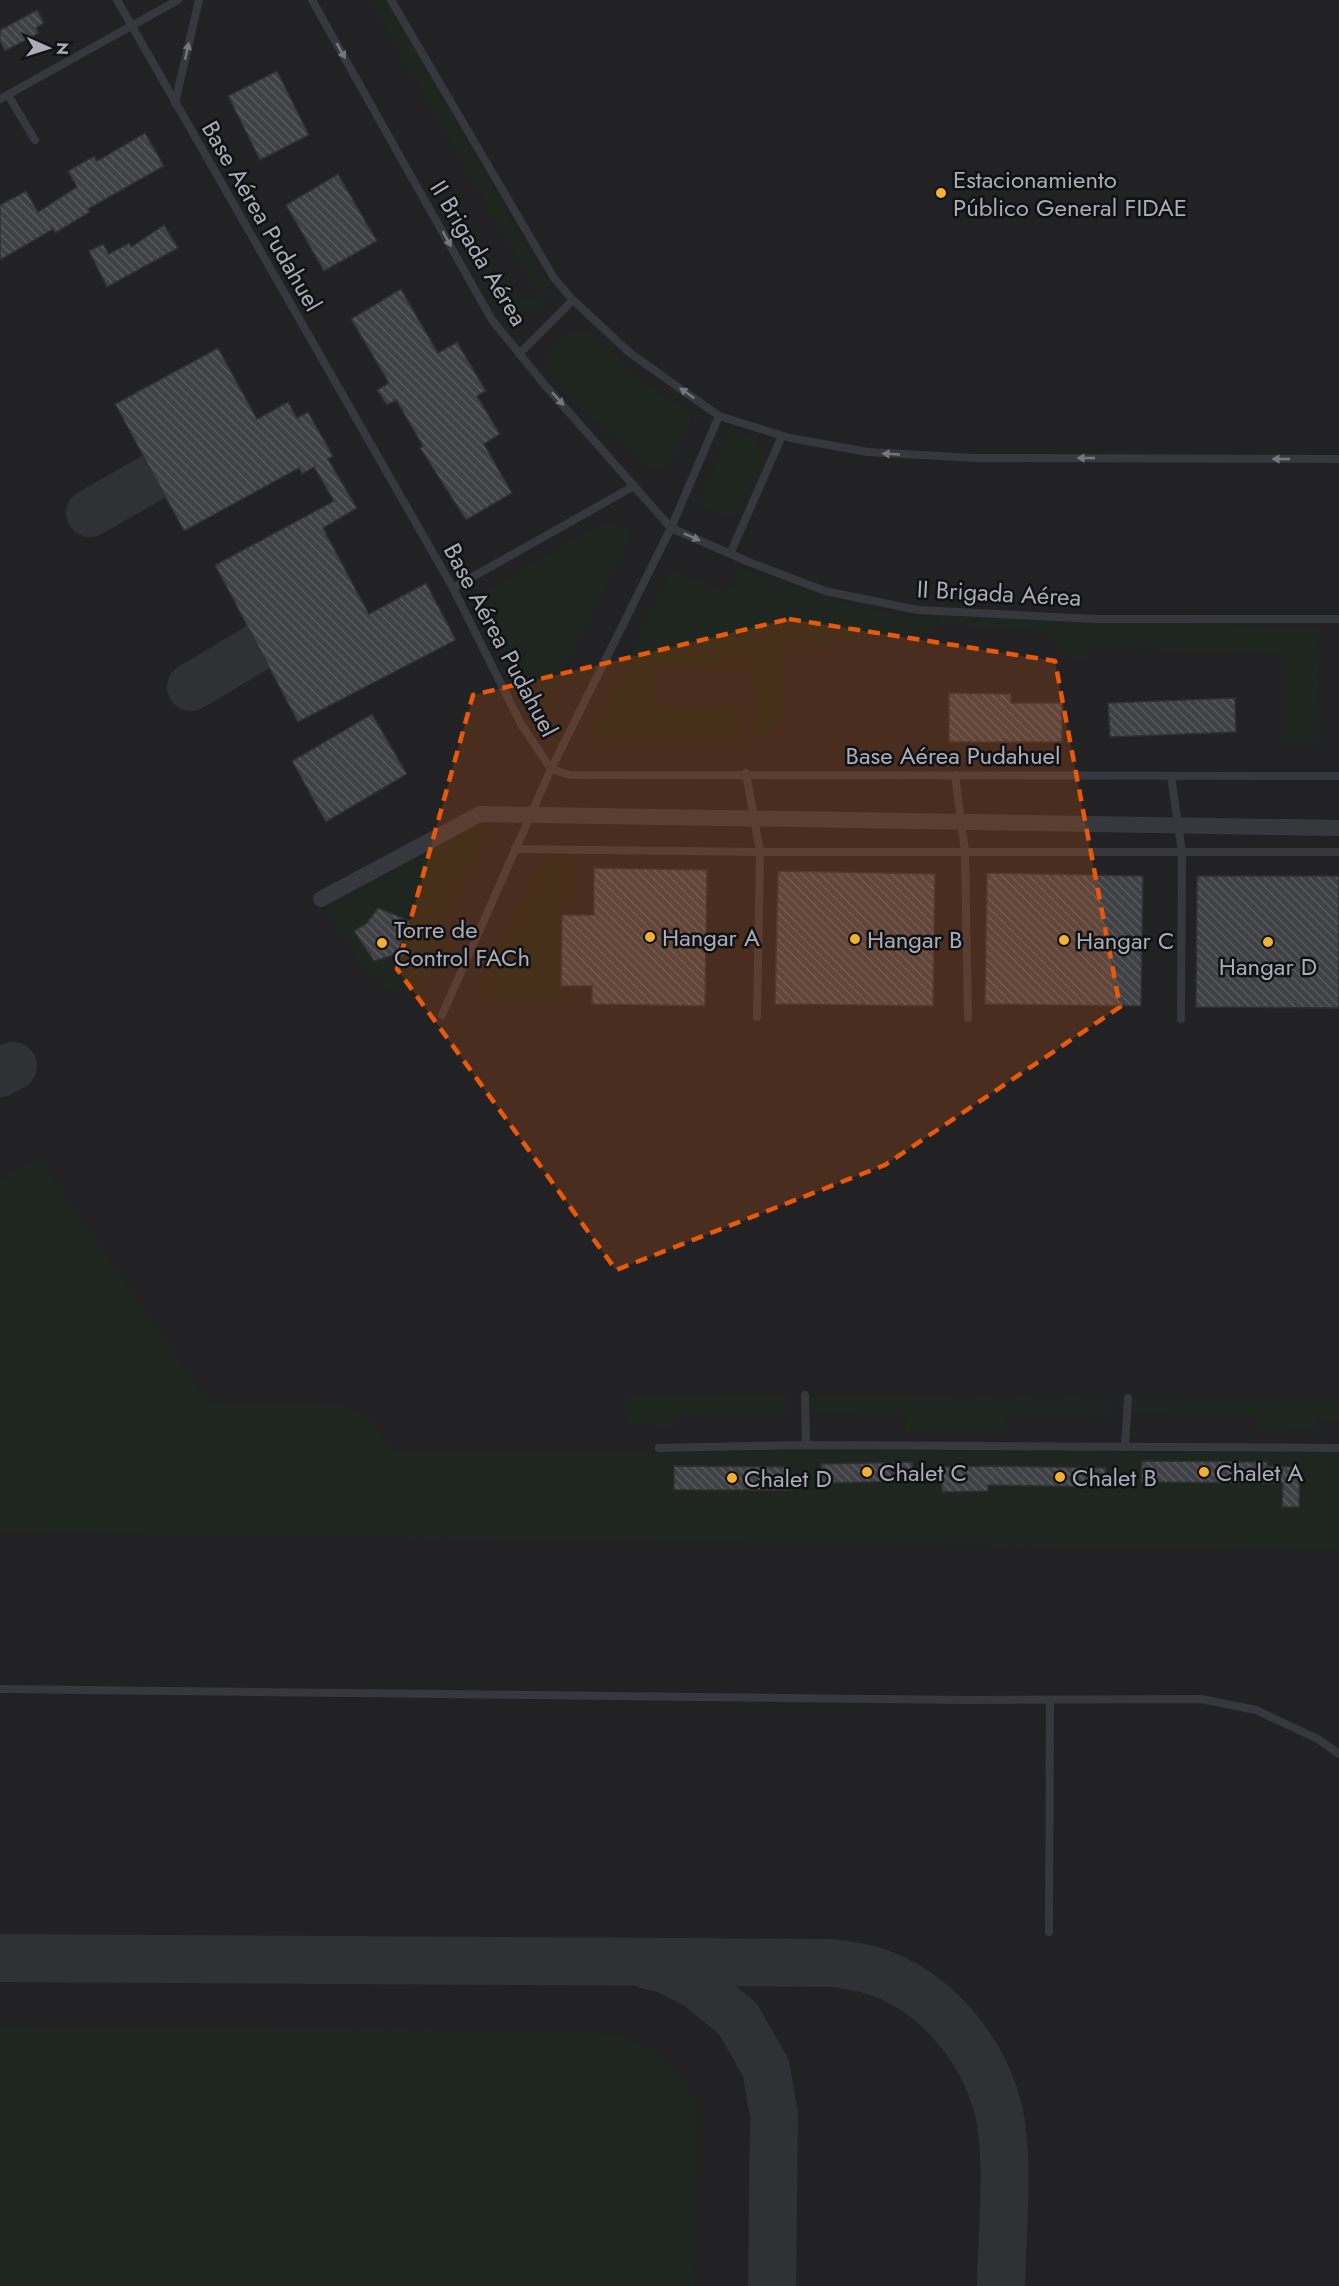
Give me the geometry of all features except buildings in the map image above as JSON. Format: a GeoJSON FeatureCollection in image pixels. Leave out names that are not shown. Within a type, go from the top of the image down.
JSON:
{"type":"FeatureCollection","features":[{"type":"Feature","properties":{"kind":"street"},"geometry":{"type":"LineString","coordinates":[[321,899],[480,814],[1339,828]]}},
{"type":"Feature","properties":{"kind":"lane","name":"Base Aérea Pudahuel"},"geometry":{"type":"LineString","coordinates":[[117,0],[453,588],[520,724],[551,769],[570,775],[746,773],[1339,776]]}},
{"type":"Feature","properties":{"kind":"lane"},"geometry":{"type":"LineString","coordinates":[[35,140],[4,97],[178,0]]}},
{"type":"Feature","properties":{"kind":"lane"},"geometry":{"type":"LineString","coordinates":[[175,103],[199,0]]}},
{"type":"Feature","properties":{"kind":"lane","name":"II Brigada Aérea"},"geometry":{"type":"LineString","coordinates":[[312,0],[492,320],[671,528],[825,591],[918,610],[1096,618],[1339,619]]}},
{"type":"Feature","properties":{"kind":"lane"},"geometry":{"type":"LineString","coordinates":[[391,0],[554,278],[573,300],[630,353],[719,416],[782,436],[868,452],[974,458],[1339,459]]}},
{"type":"Feature","properties":{"kind":"lane"},"geometry":{"type":"LineString","coordinates":[[519,354],[573,300]]}},
{"type":"Feature","properties":{"kind":"lane"},"geometry":{"type":"LineString","coordinates":[[442,1016],[551,769],[671,528],[719,416]]}},
{"type":"Feature","properties":{"kind":"lane"},"geometry":{"type":"LineString","coordinates":[[730,554],[782,436]]}},
{"type":"Feature","properties":{"kind":"lane"},"geometry":{"type":"LineString","coordinates":[[453,588],[634,486]]}},
{"type":"Feature","properties":{"kind":"lane"},"geometry":{"type":"LineString","coordinates":[[746,773],[760,852],[757,1017]]}},
{"type":"Feature","properties":{"kind":"lane"},"geometry":{"type":"LineString","coordinates":[[955,775],[965,852],[968,1018]]}},
{"type":"Feature","properties":{"kind":"lane"},"geometry":{"type":"LineString","coordinates":[[1171,776],[1182,852],[1181,1019]]}},
{"type":"Feature","properties":{"kind":"lane"},"geometry":{"type":"LineString","coordinates":[[515,849],[760,852],[1339,852]]}},
{"type":"Feature","properties":{"kind":"lane"},"geometry":{"type":"LineString","coordinates":[[805,1395],[806,1445]]}},
{"type":"Feature","properties":{"kind":"lane"},"geometry":{"type":"LineString","coordinates":[[1125,1447],[1128,1398]]}},
{"type":"Feature","properties":{"kind":"lane"},"geometry":{"type":"LineString","coordinates":[[658,1448],[806,1445],[1339,1448]]}},
{"type":"Feature","properties":{"kind":"lane"},"geometry":{"type":"LineString","coordinates":[[0,1689],[1050,1700],[1201,1699],[1256,1710],[1318,1739],[1339,1754]]}},
{"type":"Feature","properties":{"kind":"lane"},"geometry":{"type":"LineString","coordinates":[[1049,1932],[1050,1700]]}},
{"type":"Feature","properties":{"kind":"highlighted area"},"geometry":{"type":"Polygon","coordinates":[[[789,619],[1055,661],[1120,1007],[885,1165],[616,1270],[397,969],[473,695],[789,619]]]}},
{"type":"Feature","properties":{"kind":"shaded area"},"geometry":{"type":"Polygon","coordinates":[[[0,0],[1339,0],[1339,2286],[0,2286],[0,0]]]}},
{"type":"Feature","properties":{"kind":"shaded area"},"geometry":{"type":"Polygon","coordinates":[[[369,0],[389,0],[545,282],[547,296],[545,302],[542,307],[532,313],[518,311],[495,294],[535,299],[535,290],[369,0]]]}},
{"type":"Feature","properties":{"kind":"shaded area"},"geometry":{"type":"Polygon","coordinates":[[[587,330],[654,390],[688,409],[691,416],[690,427],[669,465],[660,471],[653,471],[582,409],[548,375],[547,357],[555,343],[569,333],[587,330]]]}},
{"type":"Feature","properties":{"kind":"shaded area"},"geometry":{"type":"Polygon","coordinates":[[[728,430],[750,436],[761,446],[765,460],[761,475],[747,494],[744,510],[728,516],[711,512],[701,506],[701,498],[728,430]]]}},
{"type":"Feature","properties":{"kind":"shaded area"},"geometry":{"type":"Polygon","coordinates":[[[615,523],[626,528],[633,535],[543,712],[471,600],[600,524],[615,523]]]}},
{"type":"Feature","properties":{"kind":"shaded area"},"geometry":{"type":"Polygon","coordinates":[[[671,568],[724,592],[732,589],[742,568],[860,607],[909,616],[933,617],[931,633],[784,646],[785,705],[783,716],[768,736],[755,736],[755,690],[749,675],[742,670],[658,668],[657,707],[740,710],[744,718],[744,741],[591,739],[671,568]]]}},
{"type":"Feature","properties":{"kind":"shaded area"},"geometry":{"type":"Polygon","coordinates":[[[939,611],[1320,629],[1317,746],[1284,745],[1282,655],[1088,648],[1088,658],[1065,658],[1055,642],[1044,632],[937,624],[939,611]]]}},
{"type":"Feature","properties":{"kind":"shaded area"},"geometry":{"type":"Polygon","coordinates":[[[491,820],[417,991],[392,992],[359,965],[327,908],[491,820]]]}},
{"type":"Feature","properties":{"kind":"shaded area"},"geometry":{"type":"Polygon","coordinates":[[[547,856],[576,858],[572,907],[561,906],[559,987],[572,988],[572,1002],[482,1001],[478,990],[547,856]]]}},
{"type":"Feature","properties":{"kind":"shaded area"},"geometry":{"type":"Polygon","coordinates":[[[40,1158],[209,1402],[348,1405],[370,1417],[395,1452],[1339,1452],[1339,1551],[0,1533],[0,1179],[40,1158]]]}},
{"type":"Feature","properties":{"kind":"shaded area"},"geometry":{"type":"Polygon","coordinates":[[[628,1394],[788,1395],[788,1415],[677,1415],[675,1427],[625,1425],[628,1394]]]}},
{"type":"Feature","properties":{"kind":"shaded area"},"geometry":{"type":"Polygon","coordinates":[[[805,1396],[1109,1398],[1108,1418],[1006,1417],[1005,1432],[906,1432],[905,1416],[805,1414],[805,1396]]]}},
{"type":"Feature","properties":{"kind":"shaded area"},"geometry":{"type":"Polygon","coordinates":[[[1128,1398],[1339,1399],[1339,1421],[1318,1419],[1317,1430],[1256,1432],[1255,1417],[1127,1414],[1128,1398]]]}},
{"type":"Feature","properties":{"kind":"shaded area"},"geometry":{"type":"Polygon","coordinates":[[[0,2026],[564,2031],[625,2037],[645,2045],[665,2059],[688,2087],[698,2109],[695,2286],[0,2286],[0,2026]]]}},
{"type":"Feature","properties":{"kind":"taxiway"},"geometry":{"type":"LineString","coordinates":[[90,513],[155,476]]}},
{"type":"Feature","properties":{"kind":"taxiway"},"geometry":{"type":"LineString","coordinates":[[191,687],[258,647]]}},
{"type":"Feature","properties":{"kind":"taxiway"},"geometry":{"type":"LineString","coordinates":[[0,1073],[13,1066]]}},
{"type":"Feature","properties":{"kind":"taxiway"},"geometry":{"type":"LineString","coordinates":[[0,1958],[833,1963],[874,1971],[896,1980],[935,2007],[968,2043],[991,2085],[1002,2127],[1004,2148],[1001,2286]]}},
{"type":"Feature","properties":{"kind":"taxiway"},"geometry":{"type":"LineString","coordinates":[[650,1966],[665,1969],[698,1986],[738,2019],[766,2068],[774,2115],[772,2286]]}},
{"type":"Feature","properties":{"kind":"place","name":"Estacionamiento Público General FIDAE"},"geometry":{"type":"Point","coordinates":[941,193]}},
{"type":"Feature","properties":{"kind":"place","name":"Hangar A"},"geometry":{"type":"Point","coordinates":[650,937]}},
{"type":"Feature","properties":{"kind":"place","name":"Hangar B"},"geometry":{"type":"Point","coordinates":[855,939]}},
{"type":"Feature","properties":{"kind":"place","name":"Hangar C"},"geometry":{"type":"Point","coordinates":[1064,940]}},
{"type":"Feature","properties":{"kind":"place","name":"Hangar D"},"geometry":{"type":"Point","coordinates":[1268,942]}},
{"type":"Feature","properties":{"kind":"place","name":"Torre de Control FACh"},"geometry":{"type":"Point","coordinates":[382,943]}},
{"type":"Feature","properties":{"kind":"place","name":"Chalet C"},"geometry":{"type":"Point","coordinates":[867,1472]}},
{"type":"Feature","properties":{"kind":"place","name":"Chalet A"},"geometry":{"type":"Point","coordinates":[1204,1472]}},
{"type":"Feature","properties":{"kind":"place","name":"Chalet B"},"geometry":{"type":"Point","coordinates":[1060,1477]}},
{"type":"Feature","properties":{"kind":"place","name":"Chalet D"},"geometry":{"type":"Point","coordinates":[732,1478]}}]}
